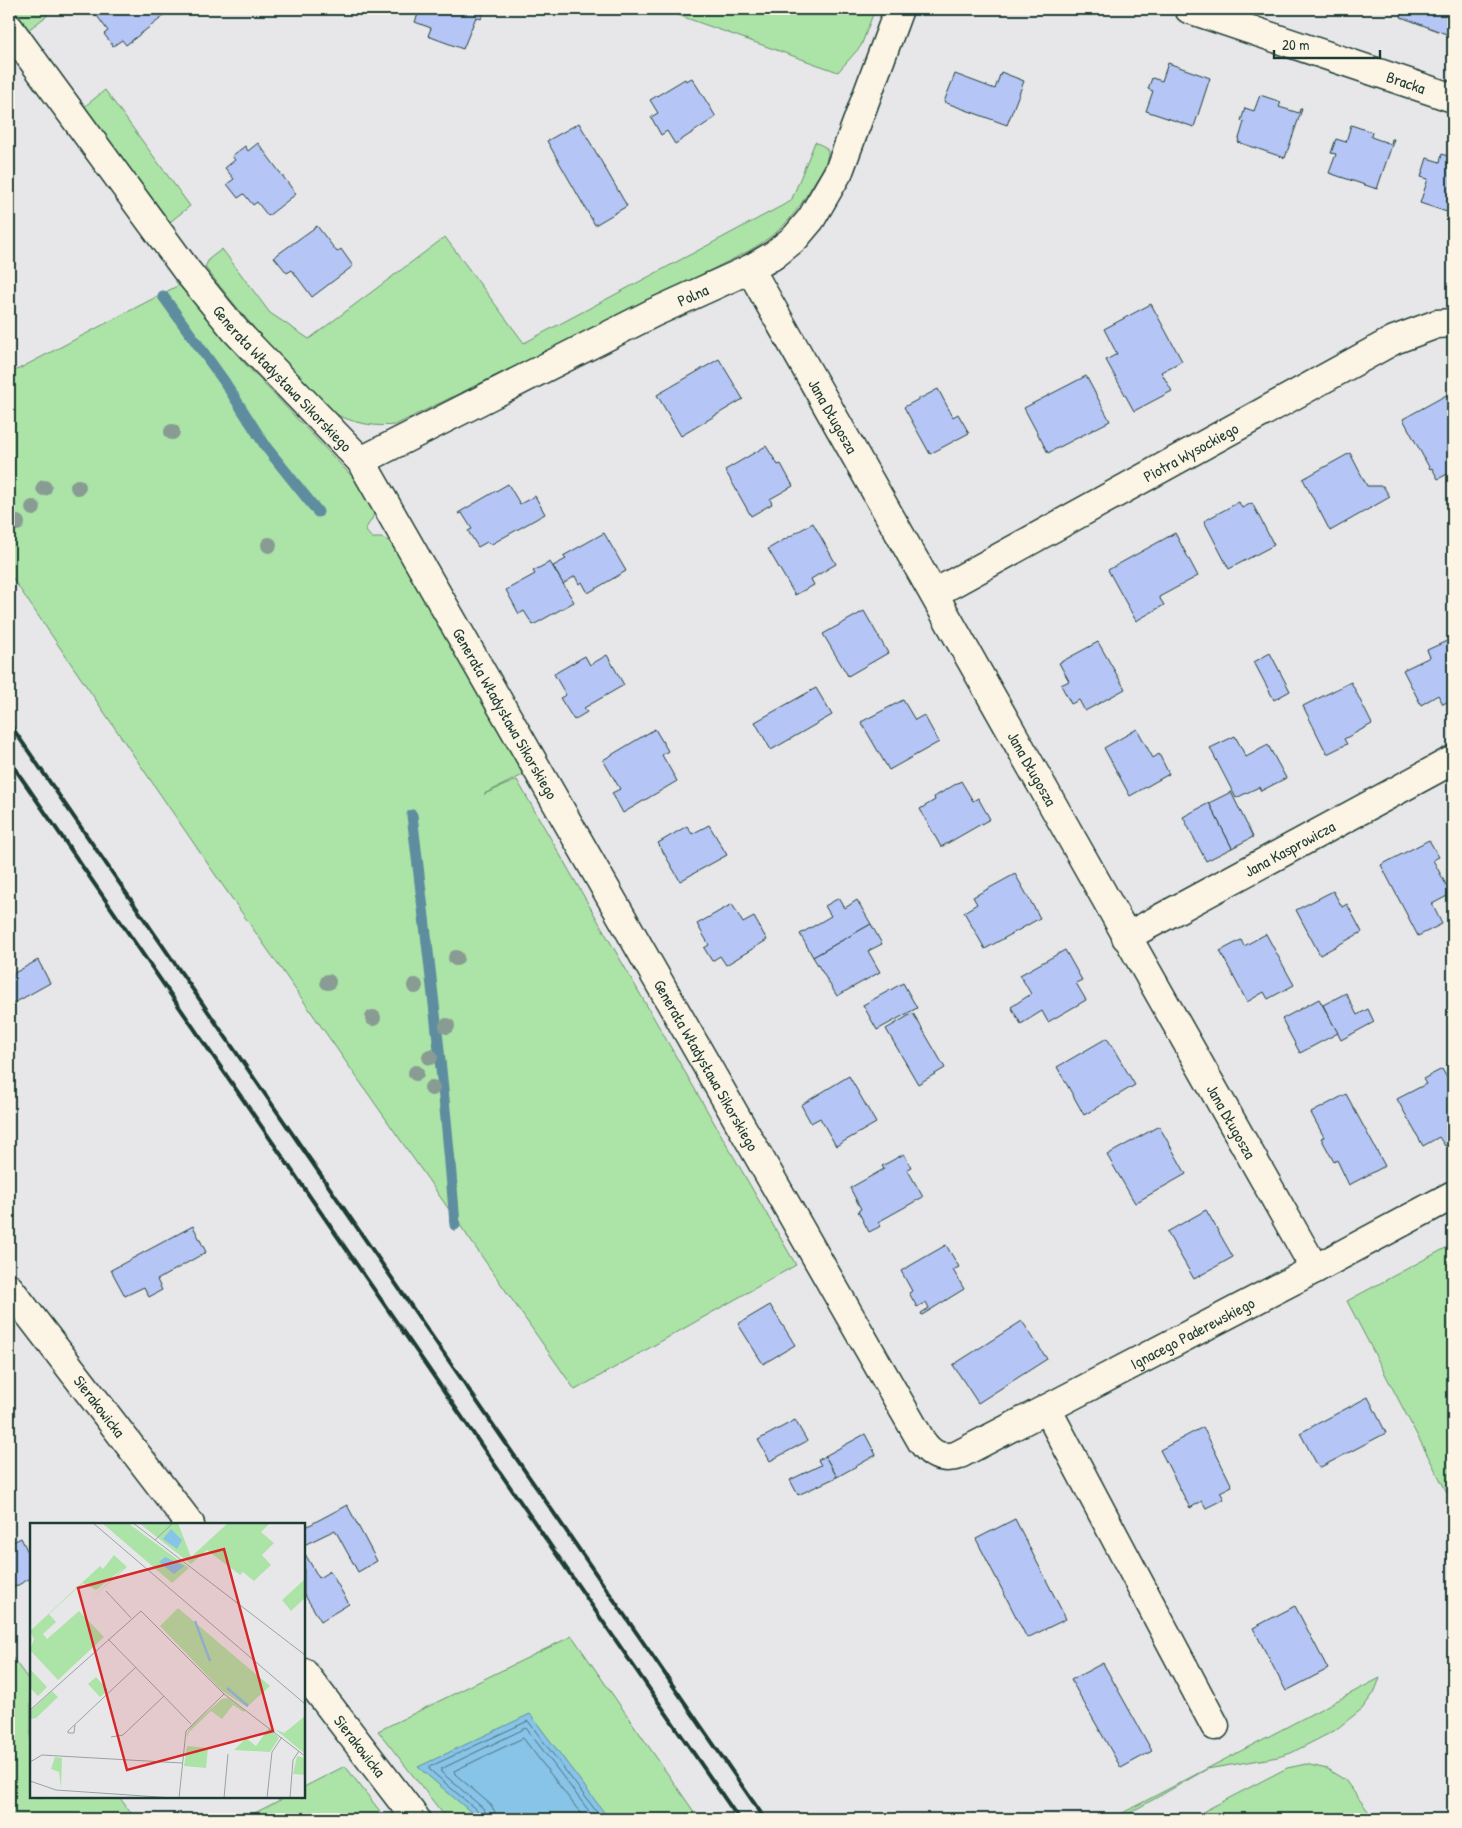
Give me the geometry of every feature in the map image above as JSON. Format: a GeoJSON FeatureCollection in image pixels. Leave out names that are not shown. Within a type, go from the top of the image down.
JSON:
{"type":"FeatureCollection","features":[{"type":"Feature","properties":{"kind":"street","name":"Polna"},"geometry":{"type":"LineString","coordinates":[[361,461],[653,313],[750,269],[774,255],[795,238],[811,218],[839,171],[899,9]]}},
{"type":"Feature","properties":{"kind":"street","name":"Bracka"},"geometry":{"type":"LineString","coordinates":[[1189,9],[1453,98]]}},
{"type":"Feature","properties":{"kind":"street","name":"Generała Władysława Sikorskiego"},"geometry":{"type":"LineString","coordinates":[[9,28],[186,271],[283,382],[361,461],[922,1442],[929,1451]]}},
{"type":"Feature","properties":{"kind":"street","name":"Jana Długosza"},"geometry":{"type":"LineString","coordinates":[[750,269],[1315,1269]]}},
{"type":"Feature","properties":{"kind":"street","name":"Piotra Wysockiego"},"geometry":{"type":"LineString","coordinates":[[934,593],[1394,340],[1437,324],[1453,323]]}},
{"type":"Feature","properties":{"kind":"street","name":"Jana Kasprowicza"},"geometry":{"type":"LineString","coordinates":[[1126,937],[1453,760]]}},
{"type":"Feature","properties":{"kind":"street","name":"Ignacego Paderewskiego"},"geometry":{"type":"LineString","coordinates":[[929,1451],[937,1456],[946,1458],[956,1456],[1453,1195]]}},
{"type":"Feature","properties":{"kind":"street","name":"Sierakowicka"},"geometry":{"type":"LineString","coordinates":[[9,1288],[189,1523]]}},
{"type":"Feature","properties":{"kind":"street"},"geometry":{"type":"LineString","coordinates":[[1047,1409],[1215,1726]]}},
{"type":"Feature","properties":{"kind":"street","name":"Sierakowicka"},"geometry":{"type":"LineString","coordinates":[[305,1674],[416,1819]]}},
{"type":"Feature","properties":{"kind":"green space"},"geometry":{"type":"Polygon","coordinates":[[[13,9],[43,9],[48,15],[28,30],[13,9]]]}},
{"type":"Feature","properties":{"kind":"green space"},"geometry":{"type":"Polygon","coordinates":[[[661,9],[875,9],[861,46],[838,72],[661,9]]]}},
{"type":"Feature","properties":{"kind":"green space"},"geometry":{"type":"Polygon","coordinates":[[[105,90],[190,206],[170,222],[84,107],[105,90]]]}},
{"type":"Feature","properties":{"kind":"green space"},"geometry":{"type":"Polygon","coordinates":[[[815,142],[825,147],[828,151],[823,167],[795,212],[777,232],[763,242],[709,271],[395,425],[361,423],[337,415],[328,408],[294,373],[205,267],[209,259],[222,249],[270,313],[309,339],[445,237],[524,343],[791,201],[815,142]]]}},
{"type":"Feature","properties":{"kind":"green space"},"geometry":{"type":"Polygon","coordinates":[[[179,285],[245,364],[362,487],[374,510],[373,517],[365,530],[372,538],[382,538],[393,543],[527,773],[484,794],[517,780],[796,1265],[575,1390],[212,870],[9,573],[9,374],[179,285]]]}},
{"type":"Feature","properties":{"kind":"green space"},"geometry":{"type":"Polygon","coordinates":[[[1453,1244],[1453,1504],[1347,1301],[1453,1244]]]}},
{"type":"Feature","properties":{"kind":"green space"},"geometry":{"type":"Polygon","coordinates":[[[572,1636],[699,1819],[447,1819],[378,1731],[572,1636]]]}},
{"type":"Feature","properties":{"kind":"green space"},"geometry":{"type":"Polygon","coordinates":[[[9,1653],[30,1682],[30,1798],[120,1798],[136,1819],[9,1819],[9,1653]]]}},
{"type":"Feature","properties":{"kind":"green space"},"geometry":{"type":"Polygon","coordinates":[[[1380,1678],[1374,1693],[1362,1709],[1334,1731],[1291,1753],[1278,1757],[1207,1769],[1119,1819],[1111,1819],[1359,1689],[1380,1678]]]}},
{"type":"Feature","properties":{"kind":"green space"},"geometry":{"type":"Polygon","coordinates":[[[1306,1764],[1327,1769],[1345,1780],[1374,1819],[1189,1819],[1287,1768],[1306,1764]]]}},
{"type":"Feature","properties":{"kind":"green space"},"geometry":{"type":"Polygon","coordinates":[[[345,1766],[386,1819],[243,1819],[284,1798],[305,1798],[305,1786],[345,1766]]]}},
{"type":"Feature","properties":{"kind":"water"},"geometry":{"type":"Polygon","coordinates":[[[530,1714],[609,1819],[479,1819],[418,1767],[530,1714]]]}},
{"type":"Feature","properties":{"kind":"building"},"geometry":{"type":"Polygon","coordinates":[[[100,9],[159,9],[164,16],[126,45],[122,40],[113,46],[104,34],[108,31],[95,13],[100,9]]]}},
{"type":"Feature","properties":{"kind":"building"},"geometry":{"type":"Polygon","coordinates":[[[420,9],[485,9],[481,19],[476,17],[463,49],[428,36],[431,28],[415,22],[420,9]]]}},
{"type":"Feature","properties":{"kind":"building"},"geometry":{"type":"Polygon","coordinates":[[[1404,9],[1453,9],[1453,22],[1449,35],[1401,17],[1404,9]]]}},
{"type":"Feature","properties":{"kind":"building"},"geometry":{"type":"Polygon","coordinates":[[[1168,63],[1210,78],[1194,127],[1146,111],[1153,91],[1148,89],[1152,78],[1162,81],[1168,63]]]}},
{"type":"Feature","properties":{"kind":"building"},"geometry":{"type":"Polygon","coordinates":[[[1001,72],[1024,81],[1007,125],[944,102],[955,74],[995,89],[1001,72]]]}},
{"type":"Feature","properties":{"kind":"building"},"geometry":{"type":"Polygon","coordinates":[[[692,78],[716,117],[675,144],[667,131],[661,135],[651,117],[658,113],[650,100],[685,79],[686,81],[692,78]]]}},
{"type":"Feature","properties":{"kind":"building"},"geometry":{"type":"Polygon","coordinates":[[[1260,95],[1281,102],[1279,107],[1299,113],[1300,109],[1302,109],[1285,158],[1238,142],[1244,122],[1241,121],[1245,108],[1254,111],[1260,95]]]}},
{"type":"Feature","properties":{"kind":"building"},"geometry":{"type":"Polygon","coordinates":[[[579,123],[627,206],[595,225],[547,141],[579,123]]]}},
{"type":"Feature","properties":{"kind":"building"},"geometry":{"type":"Polygon","coordinates":[[[1351,125],[1372,132],[1371,137],[1391,144],[1392,139],[1394,139],[1377,189],[1329,173],[1336,154],[1331,153],[1336,139],[1346,142],[1351,125]]]}},
{"type":"Feature","properties":{"kind":"building"},"geometry":{"type":"Polygon","coordinates":[[[258,143],[296,194],[268,216],[257,202],[253,205],[244,194],[238,198],[227,184],[234,179],[225,168],[235,160],[232,156],[245,146],[248,151],[258,143]]]}},
{"type":"Feature","properties":{"kind":"building"},"geometry":{"type":"Polygon","coordinates":[[[1442,154],[1453,158],[1453,214],[1420,203],[1428,179],[1421,177],[1427,158],[1440,162],[1442,154]]]}},
{"type":"Feature","properties":{"kind":"building"},"geometry":{"type":"Polygon","coordinates":[[[317,226],[337,252],[341,249],[353,266],[312,297],[292,270],[287,273],[274,257],[317,226]]]}},
{"type":"Feature","properties":{"kind":"building"},"geometry":{"type":"Polygon","coordinates":[[[1151,304],[1182,361],[1161,372],[1172,391],[1134,411],[1106,360],[1117,354],[1104,329],[1151,304]]]}},
{"type":"Feature","properties":{"kind":"building"},"geometry":{"type":"Polygon","coordinates":[[[719,359],[743,399],[681,436],[657,395],[719,359]]]}},
{"type":"Feature","properties":{"kind":"building"},"geometry":{"type":"Polygon","coordinates":[[[1086,376],[1110,421],[1048,453],[1024,408],[1086,376]]]}},
{"type":"Feature","properties":{"kind":"building"},"geometry":{"type":"Polygon","coordinates":[[[938,389],[953,417],[958,414],[969,433],[930,454],[904,407],[938,389]]]}},
{"type":"Feature","properties":{"kind":"building"},"geometry":{"type":"Polygon","coordinates":[[[1450,393],[1453,399],[1453,471],[1438,479],[1432,468],[1430,469],[1403,419],[1450,393]]]}},
{"type":"Feature","properties":{"kind":"building"},"geometry":{"type":"Polygon","coordinates":[[[766,446],[778,465],[781,464],[793,486],[770,499],[772,504],[751,516],[725,470],[766,446]]]}},
{"type":"Feature","properties":{"kind":"building"},"geometry":{"type":"Polygon","coordinates":[[[1350,453],[1367,486],[1383,486],[1390,497],[1330,531],[1303,479],[1350,453]]]}},
{"type":"Feature","properties":{"kind":"building"},"geometry":{"type":"Polygon","coordinates":[[[508,484],[520,504],[535,496],[545,514],[490,545],[487,542],[478,547],[468,531],[472,529],[462,513],[458,513],[508,484]]]}},
{"type":"Feature","properties":{"kind":"building"},"geometry":{"type":"Polygon","coordinates":[[[1239,502],[1242,508],[1252,503],[1274,545],[1229,569],[1204,521],[1239,502]]]}},
{"type":"Feature","properties":{"kind":"building"},"geometry":{"type":"Polygon","coordinates":[[[813,523],[836,564],[811,579],[814,585],[795,595],[768,549],[813,523]]]}},
{"type":"Feature","properties":{"kind":"building"},"geometry":{"type":"Polygon","coordinates":[[[604,533],[626,571],[588,593],[582,582],[579,584],[575,576],[563,584],[553,566],[566,559],[563,556],[604,533]]]}},
{"type":"Feature","properties":{"kind":"building"},"geometry":{"type":"Polygon","coordinates":[[[1175,533],[1198,576],[1159,597],[1164,605],[1136,621],[1108,570],[1175,533]]]}},
{"type":"Feature","properties":{"kind":"building"},"geometry":{"type":"Polygon","coordinates":[[[550,562],[574,602],[533,625],[524,611],[519,614],[506,590],[535,574],[533,571],[550,562]]]}},
{"type":"Feature","properties":{"kind":"building"},"geometry":{"type":"Polygon","coordinates":[[[864,611],[888,653],[848,676],[823,634],[864,611]]]}},
{"type":"Feature","properties":{"kind":"building"},"geometry":{"type":"Polygon","coordinates":[[[1449,640],[1453,648],[1453,687],[1451,689],[1453,699],[1443,704],[1438,695],[1421,705],[1403,670],[1430,657],[1427,650],[1449,640]]]}},
{"type":"Feature","properties":{"kind":"building"},"geometry":{"type":"Polygon","coordinates":[[[1098,642],[1125,689],[1085,711],[1079,700],[1071,704],[1061,685],[1069,681],[1059,663],[1098,642]]]}},
{"type":"Feature","properties":{"kind":"building"},"geometry":{"type":"Polygon","coordinates":[[[1270,653],[1290,691],[1274,700],[1254,662],[1270,653]]]}},
{"type":"Feature","properties":{"kind":"building"},"geometry":{"type":"Polygon","coordinates":[[[607,655],[624,685],[584,708],[587,712],[574,720],[560,698],[566,695],[554,674],[585,656],[590,665],[607,655]]]}},
{"type":"Feature","properties":{"kind":"building"},"geometry":{"type":"Polygon","coordinates":[[[1351,682],[1372,724],[1344,739],[1347,744],[1327,754],[1303,706],[1351,682]]]}},
{"type":"Feature","properties":{"kind":"building"},"geometry":{"type":"Polygon","coordinates":[[[816,688],[832,715],[771,750],[755,722],[816,688]]]}},
{"type":"Feature","properties":{"kind":"building"},"geometry":{"type":"Polygon","coordinates":[[[903,700],[915,720],[924,715],[939,742],[889,770],[861,722],[903,700]]]}},
{"type":"Feature","properties":{"kind":"building"},"geometry":{"type":"Polygon","coordinates":[[[655,729],[668,751],[662,755],[677,781],[623,813],[612,793],[620,789],[603,760],[655,729]]]}},
{"type":"Feature","properties":{"kind":"building"},"geometry":{"type":"Polygon","coordinates":[[[1137,729],[1153,758],[1159,754],[1169,774],[1130,796],[1104,748],[1137,729]]]}},
{"type":"Feature","properties":{"kind":"building"},"geometry":{"type":"Polygon","coordinates":[[[1235,736],[1246,757],[1268,745],[1286,778],[1261,791],[1259,787],[1236,798],[1210,748],[1235,736]]]}},
{"type":"Feature","properties":{"kind":"building"},"geometry":{"type":"Polygon","coordinates":[[[961,781],[973,801],[978,798],[990,819],[941,847],[920,809],[935,800],[934,797],[961,781]]]}},
{"type":"Feature","properties":{"kind":"building"},"geometry":{"type":"Polygon","coordinates":[[[1231,792],[1253,837],[1232,848],[1209,803],[1231,792]]]}},
{"type":"Feature","properties":{"kind":"building"},"geometry":{"type":"Polygon","coordinates":[[[1209,803],[1232,848],[1206,861],[1183,817],[1209,803]]]}},
{"type":"Feature","properties":{"kind":"building"},"geometry":{"type":"Polygon","coordinates":[[[709,825],[727,855],[680,881],[658,843],[687,826],[692,834],[709,825]]]}},
{"type":"Feature","properties":{"kind":"building"},"geometry":{"type":"Polygon","coordinates":[[[1429,840],[1439,857],[1433,860],[1451,894],[1432,904],[1442,924],[1418,936],[1381,865],[1429,840]]]}},
{"type":"Feature","properties":{"kind":"building"},"geometry":{"type":"Polygon","coordinates":[[[1015,874],[1040,918],[985,949],[964,912],[977,904],[973,897],[1015,874]]]}},
{"type":"Feature","properties":{"kind":"building"},"geometry":{"type":"Polygon","coordinates":[[[1333,891],[1342,907],[1347,904],[1362,932],[1320,955],[1296,910],[1333,891]]]}},
{"type":"Feature","properties":{"kind":"building"},"geometry":{"type":"Polygon","coordinates":[[[839,898],[845,908],[857,900],[871,924],[813,957],[800,934],[831,916],[825,906],[839,898]]]}},
{"type":"Feature","properties":{"kind":"building"},"geometry":{"type":"Polygon","coordinates":[[[732,904],[743,923],[754,917],[767,940],[726,965],[720,956],[712,961],[704,948],[709,945],[697,924],[732,904]]]}},
{"type":"Feature","properties":{"kind":"building"},"geometry":{"type":"Polygon","coordinates":[[[871,924],[882,944],[868,951],[880,972],[837,996],[813,957],[871,924]]]}},
{"type":"Feature","properties":{"kind":"building"},"geometry":{"type":"Polygon","coordinates":[[[1266,934],[1294,985],[1268,999],[1264,992],[1247,1002],[1220,951],[1241,940],[1244,946],[1266,934]]]}},
{"type":"Feature","properties":{"kind":"building"},"geometry":{"type":"Polygon","coordinates":[[[1065,950],[1082,980],[1076,983],[1086,1000],[1048,1022],[1042,1011],[1021,1024],[1011,1007],[1031,994],[1020,975],[1065,950]]]}},
{"type":"Feature","properties":{"kind":"building"},"geometry":{"type":"Polygon","coordinates":[[[38,960],[50,983],[9,1006],[9,976],[38,960]]]}},
{"type":"Feature","properties":{"kind":"building"},"geometry":{"type":"Polygon","coordinates":[[[903,983],[917,1008],[877,1030],[863,1005],[903,983]]]}},
{"type":"Feature","properties":{"kind":"building"},"geometry":{"type":"Polygon","coordinates":[[[1346,993],[1357,1015],[1368,1009],[1374,1022],[1341,1040],[1323,1005],[1346,993]]]}},
{"type":"Feature","properties":{"kind":"building"},"geometry":{"type":"Polygon","coordinates":[[[1319,999],[1338,1033],[1300,1053],[1282,1019],[1319,999]]]}},
{"type":"Feature","properties":{"kind":"building"},"geometry":{"type":"Polygon","coordinates":[[[913,1013],[945,1068],[918,1084],[886,1029],[913,1013]]]}},
{"type":"Feature","properties":{"kind":"building"},"geometry":{"type":"Polygon","coordinates":[[[1107,1038],[1135,1085],[1084,1115],[1057,1067],[1107,1038]]]}},
{"type":"Feature","properties":{"kind":"building"},"geometry":{"type":"Polygon","coordinates":[[[1442,1069],[1453,1088],[1453,1141],[1445,1146],[1439,1137],[1423,1146],[1397,1099],[1426,1084],[1423,1079],[1442,1069]]]}},
{"type":"Feature","properties":{"kind":"building"},"geometry":{"type":"Polygon","coordinates":[[[849,1076],[876,1123],[836,1146],[820,1118],[811,1123],[801,1105],[849,1076]]]}},
{"type":"Feature","properties":{"kind":"building"},"geometry":{"type":"Polygon","coordinates":[[[1346,1094],[1385,1166],[1349,1185],[1337,1160],[1334,1162],[1321,1138],[1324,1137],[1311,1113],[1346,1094]]]}},
{"type":"Feature","properties":{"kind":"building"},"geometry":{"type":"Polygon","coordinates":[[[1159,1126],[1186,1174],[1135,1203],[1107,1155],[1159,1126]]]}},
{"type":"Feature","properties":{"kind":"building"},"geometry":{"type":"Polygon","coordinates":[[[904,1154],[911,1167],[907,1169],[923,1197],[878,1222],[881,1226],[869,1232],[858,1211],[861,1209],[850,1188],[884,1169],[882,1166],[904,1154]]]}},
{"type":"Feature","properties":{"kind":"building"},"geometry":{"type":"Polygon","coordinates":[[[1206,1210],[1233,1257],[1194,1279],[1167,1232],[1206,1210]]]}},
{"type":"Feature","properties":{"kind":"building"},"geometry":{"type":"Polygon","coordinates":[[[193,1226],[206,1252],[157,1280],[162,1290],[149,1297],[144,1287],[125,1296],[111,1270],[193,1226]]]}},
{"type":"Feature","properties":{"kind":"building"},"geometry":{"type":"Polygon","coordinates":[[[946,1245],[959,1267],[953,1270],[964,1289],[922,1315],[921,1313],[929,1308],[926,1302],[917,1307],[909,1293],[912,1291],[901,1271],[946,1245]]]}},
{"type":"Feature","properties":{"kind":"building"},"geometry":{"type":"Polygon","coordinates":[[[770,1305],[795,1345],[763,1364],[738,1324],[770,1305]]]}},
{"type":"Feature","properties":{"kind":"building"},"geometry":{"type":"Polygon","coordinates":[[[1022,1321],[1047,1359],[978,1403],[953,1365],[1022,1321]]]}},
{"type":"Feature","properties":{"kind":"building"},"geometry":{"type":"Polygon","coordinates":[[[1368,1397],[1386,1433],[1319,1468],[1300,1433],[1368,1397]]]}},
{"type":"Feature","properties":{"kind":"building"},"geometry":{"type":"Polygon","coordinates":[[[795,1420],[807,1441],[770,1461],[758,1440],[795,1420]]]}},
{"type":"Feature","properties":{"kind":"building"},"geometry":{"type":"Polygon","coordinates":[[[1203,1427],[1232,1486],[1220,1492],[1224,1499],[1206,1508],[1202,1501],[1190,1508],[1160,1450],[1203,1427]]]}},
{"type":"Feature","properties":{"kind":"building"},"geometry":{"type":"Polygon","coordinates":[[[865,1434],[876,1455],[837,1477],[825,1456],[865,1434]]]}},
{"type":"Feature","properties":{"kind":"building"},"geometry":{"type":"Polygon","coordinates":[[[825,1456],[837,1477],[798,1495],[790,1480],[821,1465],[818,1460],[825,1456]]]}},
{"type":"Feature","properties":{"kind":"building"},"geometry":{"type":"Polygon","coordinates":[[[347,1505],[377,1561],[358,1572],[335,1530],[305,1545],[305,1527],[347,1505]]]}},
{"type":"Feature","properties":{"kind":"building"},"geometry":{"type":"Polygon","coordinates":[[[1015,1519],[1066,1619],[1027,1638],[976,1539],[1015,1519]]]}},
{"type":"Feature","properties":{"kind":"building"},"geometry":{"type":"Polygon","coordinates":[[[21,1538],[28,1552],[30,1551],[30,1579],[9,1590],[9,1544],[21,1538]]]}},
{"type":"Feature","properties":{"kind":"building"},"geometry":{"type":"Polygon","coordinates":[[[305,1554],[319,1578],[330,1571],[349,1604],[321,1621],[305,1596],[305,1554]]]}},
{"type":"Feature","properties":{"kind":"building"},"geometry":{"type":"Polygon","coordinates":[[[1295,1606],[1328,1669],[1286,1691],[1253,1628],[1295,1606]]]}},
{"type":"Feature","properties":{"kind":"building"},"geometry":{"type":"Polygon","coordinates":[[[1103,1663],[1152,1751],[1121,1768],[1071,1680],[1103,1663]]]}},
{"type":"Feature","properties":{"kind":"waterway"},"geometry":{"type":"LineString","coordinates":[[163,296],[224,381],[266,447],[318,512]]}},
{"type":"Feature","properties":{"kind":"waterway"},"geometry":{"type":"LineString","coordinates":[[412,815],[441,1071],[455,1225]]}},
{"type":"Feature","properties":{"kind":"railway"},"geometry":{"type":"LineString","coordinates":[[9,723],[765,1819]]}},
{"type":"Feature","properties":{"kind":"railway"},"geometry":{"type":"LineString","coordinates":[[9,760],[739,1819]]}}]}
